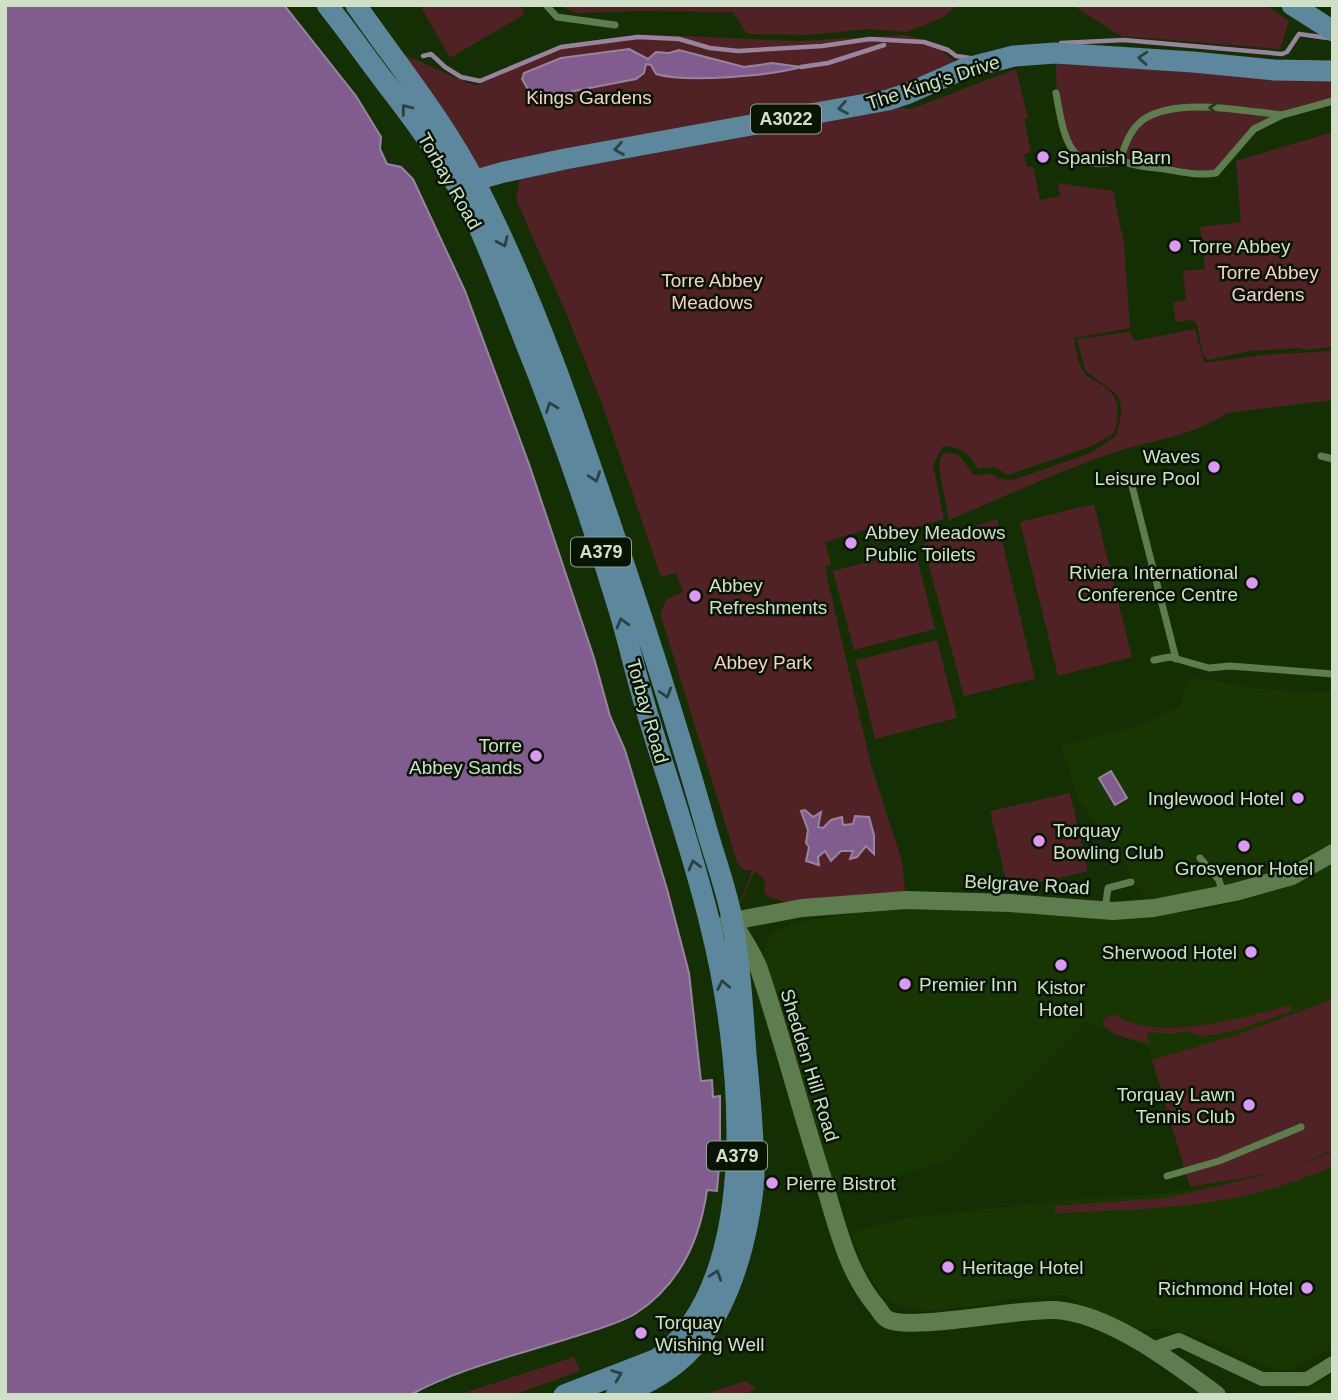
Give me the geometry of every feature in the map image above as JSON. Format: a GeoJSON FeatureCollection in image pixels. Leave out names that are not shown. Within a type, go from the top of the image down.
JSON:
{"type":"FeatureCollection","features":[{"type":"Feature","properties":{"kind":"main road","name":"Torbay Road"},"geometry":{"type":"LineString","coordinates":[[327,5],[465,183],[476,222],[578,479],[692,856],[712,930],[726,999],[739,1130],[734,1196],[727,1235],[710,1293],[691,1323],[668,1350],[642,1366],[564,1395]]}},
{"type":"Feature","properties":{"kind":"main road","name":"Torbay Road"},"geometry":{"type":"LineString","coordinates":[[356,5],[426,102],[537,322],[579,430],[653,649],[733,921],[753,1120],[754,1181],[745,1235],[733,1279],[720,1312],[690,1352],[650,1381],[616,1395]]}},
{"type":"Feature","properties":{"kind":"main road"},"geometry":{"type":"LineString","coordinates":[[370,5],[373,29]]}},
{"type":"Feature","properties":{"kind":"main road"},"geometry":{"type":"LineString","coordinates":[[1292,5],[1333,31]]}},
{"type":"Feature","properties":{"kind":"main road","name":"The King's Drive"},"geometry":{"type":"LineString","coordinates":[[465,183],[565,159],[888,100],[959,70],[1014,56],[1068,53],[1274,70],[1333,71]]}},
{"type":"Feature","properties":{"kind":"street","name":"Belgrave Road"},"geometry":{"type":"LineString","coordinates":[[712,930],[733,921],[802,908],[906,900],[1010,903],[1105,910],[1154,908],[1223,895],[1292,876],[1333,853]]}},
{"type":"Feature","properties":{"kind":"street","name":"Shedden Hill Road"},"geometry":{"type":"LineString","coordinates":[[733,921],[757,965],[854,1271],[872,1301],[887,1319],[920,1324],[1056,1310],[1086,1317],[1152,1349],[1217,1395]]}},
{"type":"Feature","properties":{"kind":"street"},"geometry":{"type":"LineString","coordinates":[[1152,1349],[1179,1340],[1262,1380],[1307,1379],[1333,1363]]}},
{"type":"Feature","properties":{"kind":"lane"},"geometry":{"type":"LineString","coordinates":[[546,5],[557,17],[615,24]]}},
{"type":"Feature","properties":{"kind":"lane"},"geometry":{"type":"LineString","coordinates":[[1056,93],[1064,138],[1077,156],[1087,161],[1109,164],[1120,160],[1146,168],[1189,174],[1216,173],[1254,129],[1282,115],[1333,101]]}},
{"type":"Feature","properties":{"kind":"lane"},"geometry":{"type":"LineString","coordinates":[[1120,160],[1127,139],[1142,121],[1168,110],[1212,107],[1282,115]]}},
{"type":"Feature","properties":{"kind":"lane"},"geometry":{"type":"LineString","coordinates":[[1321,456],[1333,459]]}},
{"type":"Feature","properties":{"kind":"lane"},"geometry":{"type":"LineString","coordinates":[[1131,482],[1176,659]]}},
{"type":"Feature","properties":{"kind":"lane"},"geometry":{"type":"LineString","coordinates":[[1153,660],[1170,657],[1209,668],[1230,666],[1333,674]]}},
{"type":"Feature","properties":{"kind":"lane"},"geometry":{"type":"LineString","coordinates":[[1200,858],[1219,880],[1223,895]]}},
{"type":"Feature","properties":{"kind":"lane"},"geometry":{"type":"LineString","coordinates":[[1105,910],[1108,888],[1131,881]]}},
{"type":"Feature","properties":{"kind":"lane"},"geometry":{"type":"LineString","coordinates":[[1167,1176],[1219,1161],[1301,1127]]}},
{"type":"Feature","properties":{"kind":"shaded area"},"geometry":{"type":"Polygon","coordinates":[[[5,5],[284,5],[356,96],[381,137],[380,149],[387,164],[401,167],[413,179],[465,291],[529,464],[594,658],[610,716],[625,750],[689,973],[701,1081],[712,1080],[713,1097],[720,1096],[717,1191],[707,1190],[693,1244],[676,1275],[651,1302],[628,1318],[469,1370],[410,1395],[5,1395],[5,5]]]}},
{"type":"Feature","properties":{"kind":"shaded area"},"geometry":{"type":"Polygon","coordinates":[[[629,49],[648,59],[656,52],[669,53],[679,50],[744,67],[772,63],[801,67],[749,76],[687,78],[656,74],[651,65],[646,64],[644,73],[636,79],[538,98],[531,95],[522,79],[524,73],[561,58],[629,49]]]}},
{"type":"Feature","properties":{"kind":"shaded area"},"geometry":{"type":"Polygon","coordinates":[[[1193,677],[1260,689],[1333,692],[1333,843],[1262,878],[1147,901],[1112,844],[1078,799],[1061,745],[1143,724],[1179,707],[1186,683],[1193,677]]]}},
{"type":"Feature","properties":{"kind":"shaded area"},"geometry":{"type":"Polygon","coordinates":[[[1111,771],[1127,798],[1115,805],[1099,778],[1111,771]]]}},
{"type":"Feature","properties":{"kind":"shaded area"},"geometry":{"type":"Polygon","coordinates":[[[805,810],[813,817],[821,812],[818,827],[823,828],[831,820],[842,817],[843,825],[853,824],[855,816],[869,817],[874,835],[874,854],[866,846],[857,857],[850,859],[853,851],[841,851],[831,861],[825,851],[818,857],[819,865],[806,861],[808,830],[801,811],[805,810]]]}},
{"type":"Feature","properties":{"kind":"shaded area"},"geometry":{"type":"Polygon","coordinates":[[[1333,862],[1333,999],[1236,1035],[1152,1060],[1148,1047],[1086,1022],[947,1161],[843,1192],[833,1185],[766,967],[764,952],[774,931],[803,921],[872,911],[936,908],[1138,917],[1211,909],[1300,881],[1333,862]]]}},
{"type":"Feature","properties":{"kind":"shaded area"},"geometry":{"type":"Polygon","coordinates":[[[1333,1150],[1333,1346],[1292,1370],[1275,1370],[1199,1337],[1162,1329],[1133,1330],[1064,1295],[924,1311],[894,1304],[883,1296],[864,1267],[851,1232],[907,1218],[1064,1200],[1166,1193],[1288,1170],[1333,1150]]]}},
{"type":"Feature","properties":{"kind":"shaded area"},"geometry":{"type":"Polygon","coordinates":[[[1333,1376],[1333,1395],[1281,1395],[1308,1390],[1333,1376]]]}},
{"type":"Feature","properties":{"kind":"green space"},"geometry":{"type":"Polygon","coordinates":[[[420,5],[520,5],[525,14],[450,58],[420,5]]]}},
{"type":"Feature","properties":{"kind":"green space"},"geometry":{"type":"Polygon","coordinates":[[[558,5],[958,5],[942,18],[906,32],[869,29],[808,35],[747,34],[733,12],[576,13],[558,5]]]}},
{"type":"Feature","properties":{"kind":"green space"},"geometry":{"type":"Polygon","coordinates":[[[1072,5],[1266,5],[1289,21],[1280,49],[1121,36],[1072,5]]]}},
{"type":"Feature","properties":{"kind":"green space","name":"Kings Gardens"},"geometry":{"type":"Polygon","coordinates":[[[641,34],[798,41],[904,35],[936,47],[963,69],[909,93],[474,180],[388,49],[477,86],[560,45],[641,34]]]}},
{"type":"Feature","properties":{"kind":"green space"},"geometry":{"type":"Polygon","coordinates":[[[1055,53],[1333,71],[1333,101],[1295,110],[1254,129],[1216,173],[1120,160],[1087,161],[1066,140],[1061,128],[1055,53]]]}},
{"type":"Feature","properties":{"kind":"green space"},"geometry":{"type":"Polygon","coordinates":[[[1016,69],[1028,118],[1024,119],[1031,152],[1024,154],[1027,167],[1033,167],[1040,200],[1060,196],[1058,183],[1113,191],[1124,244],[1130,328],[1074,338],[1083,371],[1108,389],[1115,400],[1118,412],[1114,433],[1092,446],[1008,475],[995,467],[978,469],[964,452],[943,446],[933,465],[944,519],[893,534],[877,544],[871,528],[825,542],[831,565],[825,566],[828,582],[871,765],[902,861],[906,899],[802,908],[767,896],[764,891],[765,881],[755,870],[733,921],[752,871],[738,865],[660,613],[667,599],[683,592],[676,573],[661,577],[601,401],[516,199],[520,177],[897,107],[911,109],[1016,69]]]}},
{"type":"Feature","properties":{"kind":"green space","name":"Torre Abbey Gardens"},"geometry":{"type":"Polygon","coordinates":[[[1333,132],[1333,347],[1250,351],[1208,360],[1203,355],[1197,324],[1192,320],[1176,322],[1173,302],[1186,300],[1183,271],[1205,269],[1200,227],[1241,222],[1236,161],[1333,132]]]}},
{"type":"Feature","properties":{"kind":"green space"},"geometry":{"type":"Polygon","coordinates":[[[1195,329],[1204,363],[1263,355],[1333,351],[1333,400],[1227,413],[1187,432],[1073,467],[949,520],[939,468],[944,452],[959,455],[974,475],[991,474],[1000,479],[1013,480],[1091,453],[1116,436],[1120,421],[1120,401],[1117,395],[1085,370],[1077,339],[1129,332],[1135,341],[1195,329]]]}},
{"type":"Feature","properties":{"kind":"green space"},"geometry":{"type":"Polygon","coordinates":[[[1094,504],[1132,657],[1058,676],[1020,522],[1094,504]]]}},
{"type":"Feature","properties":{"kind":"green space"},"geometry":{"type":"Polygon","coordinates":[[[997,519],[1035,679],[964,696],[923,544],[997,519]]]}},
{"type":"Feature","properties":{"kind":"green space"},"geometry":{"type":"Polygon","coordinates":[[[915,550],[935,629],[854,650],[833,571],[915,550]]]}},
{"type":"Feature","properties":{"kind":"green space"},"geometry":{"type":"Polygon","coordinates":[[[937,640],[957,718],[875,739],[856,660],[937,640]]]}},
{"type":"Feature","properties":{"kind":"green space","name":"Torquay Bowling Club"},"geometry":{"type":"Polygon","coordinates":[[[1070,793],[1088,871],[1008,890],[990,811],[1070,793]]]}},
{"type":"Feature","properties":{"kind":"green space","name":"Torquay Lawn Tennis Club"},"geometry":{"type":"Polygon","coordinates":[[[1333,999],[1333,1150],[1296,1167],[1333,1152],[1333,1167],[1272,1189],[1212,1202],[1145,1209],[1055,1213],[1055,1206],[1166,1198],[1279,1172],[1190,1187],[1152,1060],[1236,1035],[1333,999]]]}},
{"type":"Feature","properties":{"kind":"green space"},"geometry":{"type":"Polygon","coordinates":[[[1290,1005],[1291,1011],[1243,1028],[1213,1035],[1199,1036],[1187,1031],[1172,1034],[1146,1032],[1150,1043],[1117,1034],[1102,1022],[1115,1014],[1132,1023],[1153,1027],[1201,1025],[1290,1005]]]}},
{"type":"Feature","properties":{"kind":"green space"},"geometry":{"type":"Polygon","coordinates":[[[574,1357],[580,1371],[513,1395],[458,1395],[574,1357]]]}},
{"type":"Feature","properties":{"kind":"green space"},"geometry":{"type":"Polygon","coordinates":[[[745,1381],[756,1389],[745,1395],[702,1395],[745,1381]]]}},
{"type":"Feature","properties":{"kind":"waterway"},"geometry":{"type":"LineString","coordinates":[[1061,43],[1124,40],[1282,54],[1287,52],[1299,34],[1328,38]]}},
{"type":"Feature","properties":{"kind":"waterway"},"geometry":{"type":"LineString","coordinates":[[423,56],[431,54],[461,77],[480,81],[561,47],[638,37],[679,39],[710,48],[738,51],[822,46],[870,39],[924,42],[948,50],[956,56],[970,58]]}},
{"type":"Feature","properties":{"kind":"waterway"},"geometry":{"type":"LineString","coordinates":[[801,67],[828,63],[884,45]]}},
{"type":"Feature","properties":{"kind":"place","name":"Spanish Barn"},"geometry":{"type":"Point","coordinates":[1043,157]}},
{"type":"Feature","properties":{"kind":"place","name":"Torre Abbey"},"geometry":{"type":"Point","coordinates":[1175,246]}},
{"type":"Feature","properties":{"kind":"place","name":"Waves Leisure Pool"},"geometry":{"type":"Point","coordinates":[1214,467]}},
{"type":"Feature","properties":{"kind":"place","name":"Abbey Meadows Public Toilets"},"geometry":{"type":"Point","coordinates":[851,543]}},
{"type":"Feature","properties":{"kind":"place","name":"Riviera International Conference Centre"},"geometry":{"type":"Point","coordinates":[1252,583]}},
{"type":"Feature","properties":{"kind":"place","name":"Abbey Refreshments"},"geometry":{"type":"Point","coordinates":[695,596]}},
{"type":"Feature","properties":{"kind":"place","name":"Torre Abbey Sands"},"geometry":{"type":"Point","coordinates":[536,756]}},
{"type":"Feature","properties":{"kind":"place","name":"Inglewood Hotel"},"geometry":{"type":"Point","coordinates":[1298,798]}},
{"type":"Feature","properties":{"kind":"place","name":"Torquay Bowling Club"},"geometry":{"type":"Point","coordinates":[1039,841]}},
{"type":"Feature","properties":{"kind":"place","name":"Grosvenor Hotel"},"geometry":{"type":"Point","coordinates":[1244,846]}},
{"type":"Feature","properties":{"kind":"place","name":"Sherwood Hotel"},"geometry":{"type":"Point","coordinates":[1251,952]}},
{"type":"Feature","properties":{"kind":"place","name":"Kistor Hotel"},"geometry":{"type":"Point","coordinates":[1061,965]}},
{"type":"Feature","properties":{"kind":"place","name":"Premier Inn"},"geometry":{"type":"Point","coordinates":[905,984]}},
{"type":"Feature","properties":{"kind":"place","name":"Torquay Lawn Tennis Club"},"geometry":{"type":"Point","coordinates":[1249,1105]}},
{"type":"Feature","properties":{"kind":"place","name":"Pierre Bistrot"},"geometry":{"type":"Point","coordinates":[772,1183]}},
{"type":"Feature","properties":{"kind":"place","name":"Heritage Hotel"},"geometry":{"type":"Point","coordinates":[948,1267]}},
{"type":"Feature","properties":{"kind":"place","name":"Richmond Hotel"},"geometry":{"type":"Point","coordinates":[1307,1288]}},
{"type":"Feature","properties":{"kind":"place","name":"Torquay Wishing Well"},"geometry":{"type":"Point","coordinates":[641,1333]}},
{"type":"Feature","properties":{"kind":"park label","name":"Torre Abbey Meadows"},"geometry":{"type":"Point","coordinates":[712,291]}},
{"type":"Feature","properties":{"kind":"park label","name":"Abbey Park"},"geometry":{"type":"Point","coordinates":[763,662]}}]}
